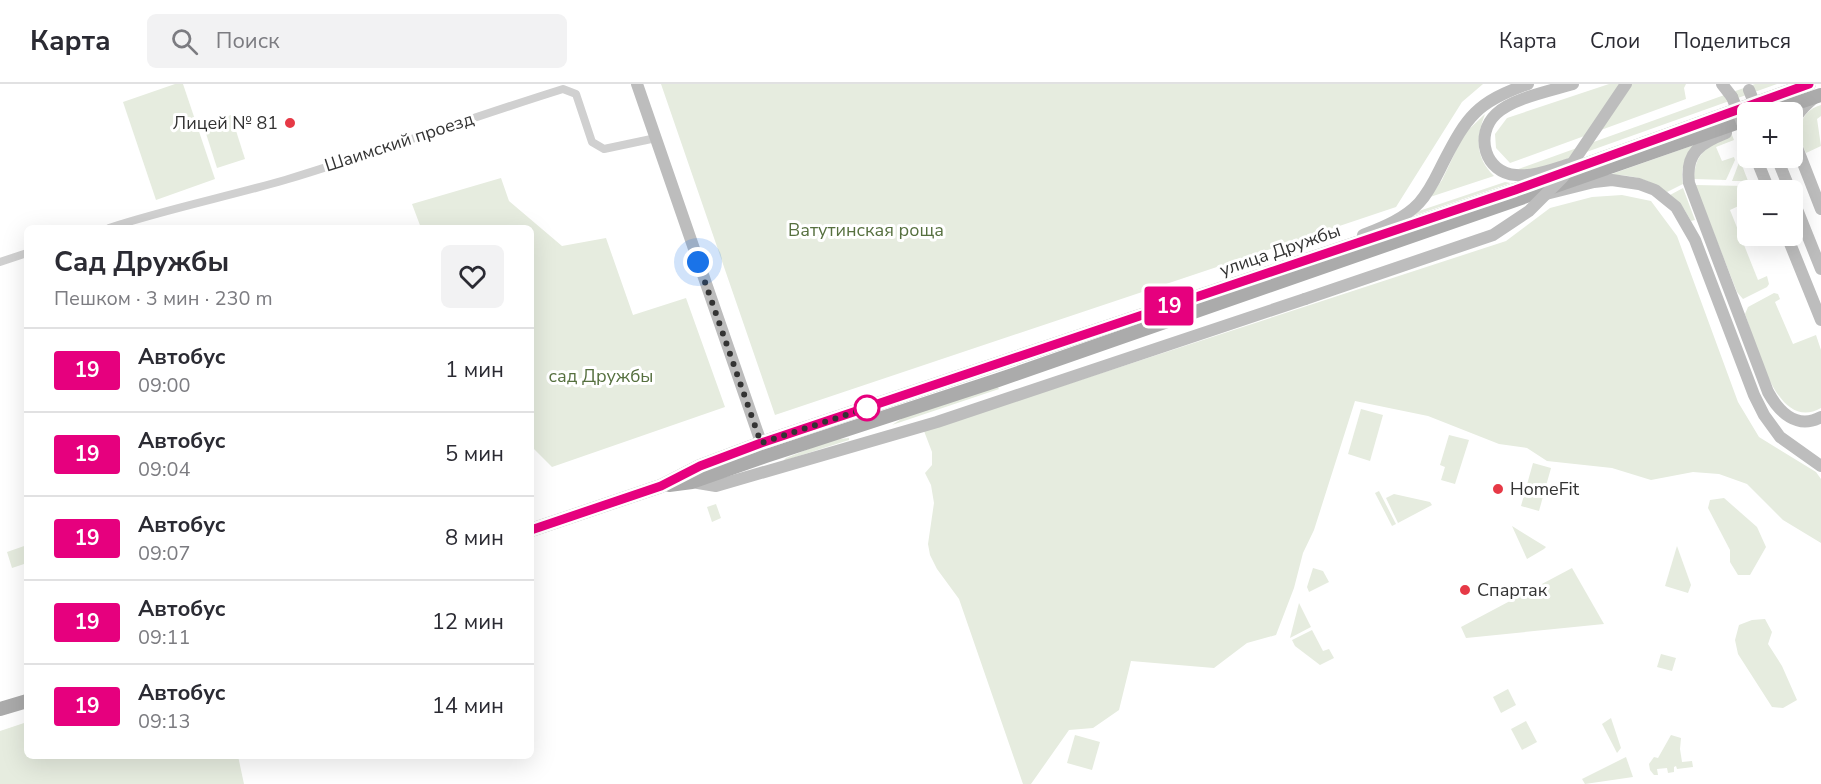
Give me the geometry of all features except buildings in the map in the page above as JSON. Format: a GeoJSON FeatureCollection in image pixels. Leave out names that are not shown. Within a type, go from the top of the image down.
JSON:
{"type":"FeatureCollection","features":[{"type":"Feature","properties":{"kind":"main road"},"geometry":{"type":"LineString","coordinates":[[637,84],[772,471]]}},
{"type":"Feature","properties":{"kind":"main road"},"geometry":{"type":"LineString","coordinates":[[1326,254],[1347,241],[1381,228],[1409,212],[1431,188],[1460,131],[1472,114],[1503,93],[1528,84]]}},
{"type":"Feature","properties":{"kind":"main road"},"geometry":{"type":"LineString","coordinates":[[692,482],[716,486],[937,422],[1493,235],[1529,212],[1563,177],[1626,84]]}},
{"type":"Feature","properties":{"kind":"main road"},"geometry":{"type":"LineString","coordinates":[[1724,84],[1737,110]]}},
{"type":"Feature","properties":{"kind":"main road","name":"улица Дружбы"},"geometry":{"type":"LineString","coordinates":[[661,486],[692,482],[764,449],[1515,190],[1809,84]]}},
{"type":"Feature","properties":{"kind":"main road"},"geometry":{"type":"LineString","coordinates":[[1570,85],[1516,102],[1496,114],[1490,121],[1484,138],[1484,147],[1488,157],[1499,170],[1514,175],[1537,173],[1604,157]]}},
{"type":"Feature","properties":{"kind":"main road"},"geometry":{"type":"LineString","coordinates":[[1748,86],[1754,102]]}},
{"type":"Feature","properties":{"kind":"main road"},"geometry":{"type":"LineString","coordinates":[[1800,102],[1818,96]]}},
{"type":"Feature","properties":{"kind":"main road"},"geometry":{"type":"LineString","coordinates":[[1818,96],[1796,116],[1793,129],[1794,140],[1821,209]]}},
{"type":"Feature","properties":{"kind":"main road","name":"улица Дружбы"},"geometry":{"type":"LineString","coordinates":[[534,529],[661,486],[700,466],[998,380],[1737,124]]}},
{"type":"Feature","properties":{"kind":"main road"},"geometry":{"type":"LineString","coordinates":[[1737,127],[1698,147],[1690,160],[1689,183],[1774,403],[1791,419],[1810,421],[1821,417]]}},
{"type":"Feature","properties":{"kind":"main road"},"geometry":{"type":"LineString","coordinates":[[1518,199],[1612,180],[1639,184],[1665,197],[1676,207],[1695,240],[1754,395],[1764,415],[1780,437],[1821,466]]}},
{"type":"Feature","properties":{"kind":"main road"},"geometry":{"type":"LineString","coordinates":[[1803,224],[1821,268]]}},
{"type":"Feature","properties":{"kind":"main road"},"geometry":{"type":"LineString","coordinates":[[1791,246],[1821,320]]}},
{"type":"Feature","properties":{"kind":"main road"},"geometry":{"type":"LineString","coordinates":[[0,709],[24,701]]}},
{"type":"Feature","properties":{"kind":"street","name":"Шаимский проезд"},"geometry":{"type":"LineString","coordinates":[[118,225],[162,211],[217,200],[287,179],[563,89],[576,94],[592,142],[604,149],[656,138]]}},
{"type":"Feature","properties":{"kind":"street"},"geometry":{"type":"LineString","coordinates":[[0,262],[24,254]]}},
{"type":"Feature","properties":{"kind":"green space"},"geometry":{"type":"Polygon","coordinates":[[[175,84],[183,84],[215,179],[156,200],[123,102],[175,84]]]}},
{"type":"Feature","properties":{"kind":"green space","name":"Ватутинская роща"},"geometry":{"type":"Polygon","coordinates":[[[661,84],[1483,84],[1462,102],[1396,207],[775,415],[661,84]]]}},
{"type":"Feature","properties":{"kind":"green space"},"geometry":{"type":"Polygon","coordinates":[[[1609,84],[1686,84],[1684,88],[1686,99],[1510,163],[1496,148],[1495,134],[1507,118],[1609,84]]]}},
{"type":"Feature","properties":{"kind":"green space"},"geometry":{"type":"Polygon","coordinates":[[[1755,84],[1777,84],[1536,170],[1513,171],[1755,84]]]}},
{"type":"Feature","properties":{"kind":"green space"},"geometry":{"type":"Polygon","coordinates":[[[1821,105],[1821,116],[1817,119],[1821,146],[1806,153],[1803,146],[1803,118],[1813,108],[1821,105]]]}},
{"type":"Feature","properties":{"kind":"green space"},"geometry":{"type":"Polygon","coordinates":[[[1485,114],[1479,139],[1480,154],[1494,176],[1430,197],[1442,180],[1464,134],[1485,114]]]}},
{"type":"Feature","properties":{"kind":"green space"},"geometry":{"type":"Polygon","coordinates":[[[231,115],[245,159],[217,168],[203,124],[231,115]]]}},
{"type":"Feature","properties":{"kind":"green space"},"geometry":{"type":"Polygon","coordinates":[[[1732,135],[1734,140],[1716,147],[1722,161],[1734,157],[1735,160],[1726,180],[1694,179],[1700,156],[1710,146],[1732,135]]]}},
{"type":"Feature","properties":{"kind":"green space"},"geometry":{"type":"Polygon","coordinates":[[[1694,145],[1684,163],[1683,184],[1667,192],[1640,178],[1609,175],[1694,145]]]}},
{"type":"Feature","properties":{"kind":"green space"},"geometry":{"type":"Polygon","coordinates":[[[1737,168],[1743,168],[1748,180],[1732,181],[1737,168]]]}},
{"type":"Feature","properties":{"kind":"green space","name":"сад Дружбы"},"geometry":{"type":"Polygon","coordinates":[[[501,178],[509,201],[562,246],[606,238],[633,315],[686,298],[725,407],[552,467],[534,449],[534,225],[420,225],[412,204],[501,178]]]}},
{"type":"Feature","properties":{"kind":"green space"},"geometry":{"type":"Polygon","coordinates":[[[1505,182],[1511,183],[1413,216],[1419,211],[1505,182]]]}},
{"type":"Feature","properties":{"kind":"green space"},"geometry":{"type":"Polygon","coordinates":[[[1695,185],[1737,186],[1737,207],[1730,210],[1737,228],[1737,246],[1744,246],[1758,280],[1767,276],[1769,284],[1743,299],[1737,292],[1695,185]]]}},
{"type":"Feature","properties":{"kind":"green space"},"geometry":{"type":"Polygon","coordinates":[[[1683,188],[1695,220],[1691,221],[1684,209],[1670,195],[1683,188]]]}},
{"type":"Feature","properties":{"kind":"green space"},"geometry":{"type":"Polygon","coordinates":[[[1622,195],[1651,201],[1677,236],[1738,402],[1759,437],[1816,472],[1821,479],[1821,543],[1783,520],[1747,484],[1719,474],[1693,472],[1651,480],[1612,468],[1547,461],[1527,448],[1499,444],[1428,416],[1355,401],[1314,530],[1303,553],[1294,588],[1276,635],[1247,643],[1214,668],[1131,661],[1119,710],[1093,728],[1069,730],[1031,784],[1023,784],[959,599],[937,569],[930,555],[928,544],[934,503],[931,485],[925,473],[932,465],[932,452],[924,431],[1506,241],[1550,208],[1592,197],[1622,195]]]}},
{"type":"Feature","properties":{"kind":"green space"},"geometry":{"type":"Polygon","coordinates":[[[1774,293],[1778,294],[1780,299],[1775,302],[1793,344],[1816,335],[1821,350],[1821,408],[1805,413],[1792,408],[1780,397],[1770,382],[1762,363],[1745,314],[1748,307],[1774,293]]]}},
{"type":"Feature","properties":{"kind":"green space"},"geometry":{"type":"Polygon","coordinates":[[[997,386],[999,389],[892,425],[909,414],[997,386]]]}},
{"type":"Feature","properties":{"kind":"green space"},"geometry":{"type":"Polygon","coordinates":[[[1361,409],[1383,415],[1370,461],[1348,454],[1361,409]]]}},
{"type":"Feature","properties":{"kind":"green space"},"geometry":{"type":"Polygon","coordinates":[[[1449,435],[1469,440],[1455,484],[1441,480],[1445,467],[1440,465],[1449,435]]]}},
{"type":"Feature","properties":{"kind":"green space"},"geometry":{"type":"Polygon","coordinates":[[[849,438],[849,440],[783,461],[831,440],[849,438]]]}},
{"type":"Feature","properties":{"kind":"green space"},"geometry":{"type":"Polygon","coordinates":[[[1533,463],[1551,468],[1539,511],[1521,506],[1533,463]]]}},
{"type":"Feature","properties":{"kind":"green space"},"geometry":{"type":"Polygon","coordinates":[[[1379,491],[1396,524],[1392,526],[1375,493],[1379,491]]]}},
{"type":"Feature","properties":{"kind":"green space"},"geometry":{"type":"Polygon","coordinates":[[[1394,494],[1430,502],[1432,505],[1398,523],[1386,498],[1394,494]]]}},
{"type":"Feature","properties":{"kind":"green space"},"geometry":{"type":"Polygon","coordinates":[[[1724,498],[1757,527],[1766,547],[1750,575],[1738,575],[1730,562],[1730,550],[1708,508],[1710,500],[1724,498]]]}},
{"type":"Feature","properties":{"kind":"green space"},"geometry":{"type":"Polygon","coordinates":[[[716,504],[721,518],[712,522],[707,507],[716,504]]]}},
{"type":"Feature","properties":{"kind":"green space"},"geometry":{"type":"Polygon","coordinates":[[[1512,526],[1546,547],[1527,559],[1512,526]]]}},
{"type":"Feature","properties":{"kind":"green space"},"geometry":{"type":"Polygon","coordinates":[[[24,546],[24,564],[12,568],[7,552],[24,546]]]}},
{"type":"Feature","properties":{"kind":"green space"},"geometry":{"type":"Polygon","coordinates":[[[1677,546],[1691,585],[1688,593],[1665,586],[1677,546]]]}},
{"type":"Feature","properties":{"kind":"green space"},"geometry":{"type":"Polygon","coordinates":[[[1313,568],[1323,571],[1329,582],[1309,592],[1307,587],[1313,568]]]}},
{"type":"Feature","properties":{"kind":"green space"},"geometry":{"type":"Polygon","coordinates":[[[1572,568],[1604,624],[1466,638],[1461,627],[1572,568]]]}},
{"type":"Feature","properties":{"kind":"green space"},"geometry":{"type":"Polygon","coordinates":[[[1299,603],[1311,627],[1290,638],[1299,603]]]}},
{"type":"Feature","properties":{"kind":"green space"},"geometry":{"type":"Polygon","coordinates":[[[1765,619],[1772,632],[1768,644],[1782,666],[1797,700],[1783,708],[1772,707],[1738,654],[1735,640],[1739,625],[1752,620],[1765,619]]]}},
{"type":"Feature","properties":{"kind":"green space"},"geometry":{"type":"Polygon","coordinates":[[[1312,630],[1323,651],[1329,649],[1334,658],[1320,665],[1295,646],[1292,640],[1312,630]]]}},
{"type":"Feature","properties":{"kind":"green space"},"geometry":{"type":"Polygon","coordinates":[[[1661,654],[1676,658],[1672,671],[1657,667],[1661,654]]]}},
{"type":"Feature","properties":{"kind":"green space"},"geometry":{"type":"Polygon","coordinates":[[[1508,689],[1516,705],[1501,713],[1493,697],[1508,689]]]}},
{"type":"Feature","properties":{"kind":"green space"},"geometry":{"type":"Polygon","coordinates":[[[1611,718],[1621,748],[1617,753],[1602,724],[1611,718]]]}},
{"type":"Feature","properties":{"kind":"green space"},"geometry":{"type":"Polygon","coordinates":[[[1526,721],[1537,742],[1522,750],[1511,729],[1526,721]]]}},
{"type":"Feature","properties":{"kind":"green space"},"geometry":{"type":"Polygon","coordinates":[[[24,723],[24,759],[239,759],[244,784],[0,784],[0,731],[24,723]]]}},
{"type":"Feature","properties":{"kind":"green space"},"geometry":{"type":"Polygon","coordinates":[[[1075,735],[1100,742],[1092,770],[1067,763],[1075,735]]]}},
{"type":"Feature","properties":{"kind":"green space"},"geometry":{"type":"Polygon","coordinates":[[[1671,735],[1681,738],[1682,762],[1692,761],[1693,767],[1677,769],[1676,766],[1674,772],[1668,773],[1667,768],[1657,769],[1658,775],[1654,775],[1649,764],[1654,757],[1658,758],[1671,735]]]}},
{"type":"Feature","properties":{"kind":"green space"},"geometry":{"type":"Polygon","coordinates":[[[1626,757],[1633,777],[1585,784],[1582,779],[1626,757]]]}},
{"type":"Feature","properties":{"kind":"bus line","name":"19"},"geometry":{"type":"LineString","coordinates":[[534,529],[661,486],[700,466],[761,443],[1515,190],[1809,84]]}},
{"type":"Feature","properties":{"kind":"place","name":"Лицей № 81"},"geometry":{"type":"Point","coordinates":[290,123]}},
{"type":"Feature","properties":{"kind":"place","name":"HomeFit"},"geometry":{"type":"Point","coordinates":[1498,489]}},
{"type":"Feature","properties":{"kind":"place","name":"Спартак"},"geometry":{"type":"Point","coordinates":[1465,590]}},
{"type":"Feature","properties":{"kind":"route"},"geometry":{"type":"LineString","coordinates":[[698,262],[761,443],[867,408]]}}]}
